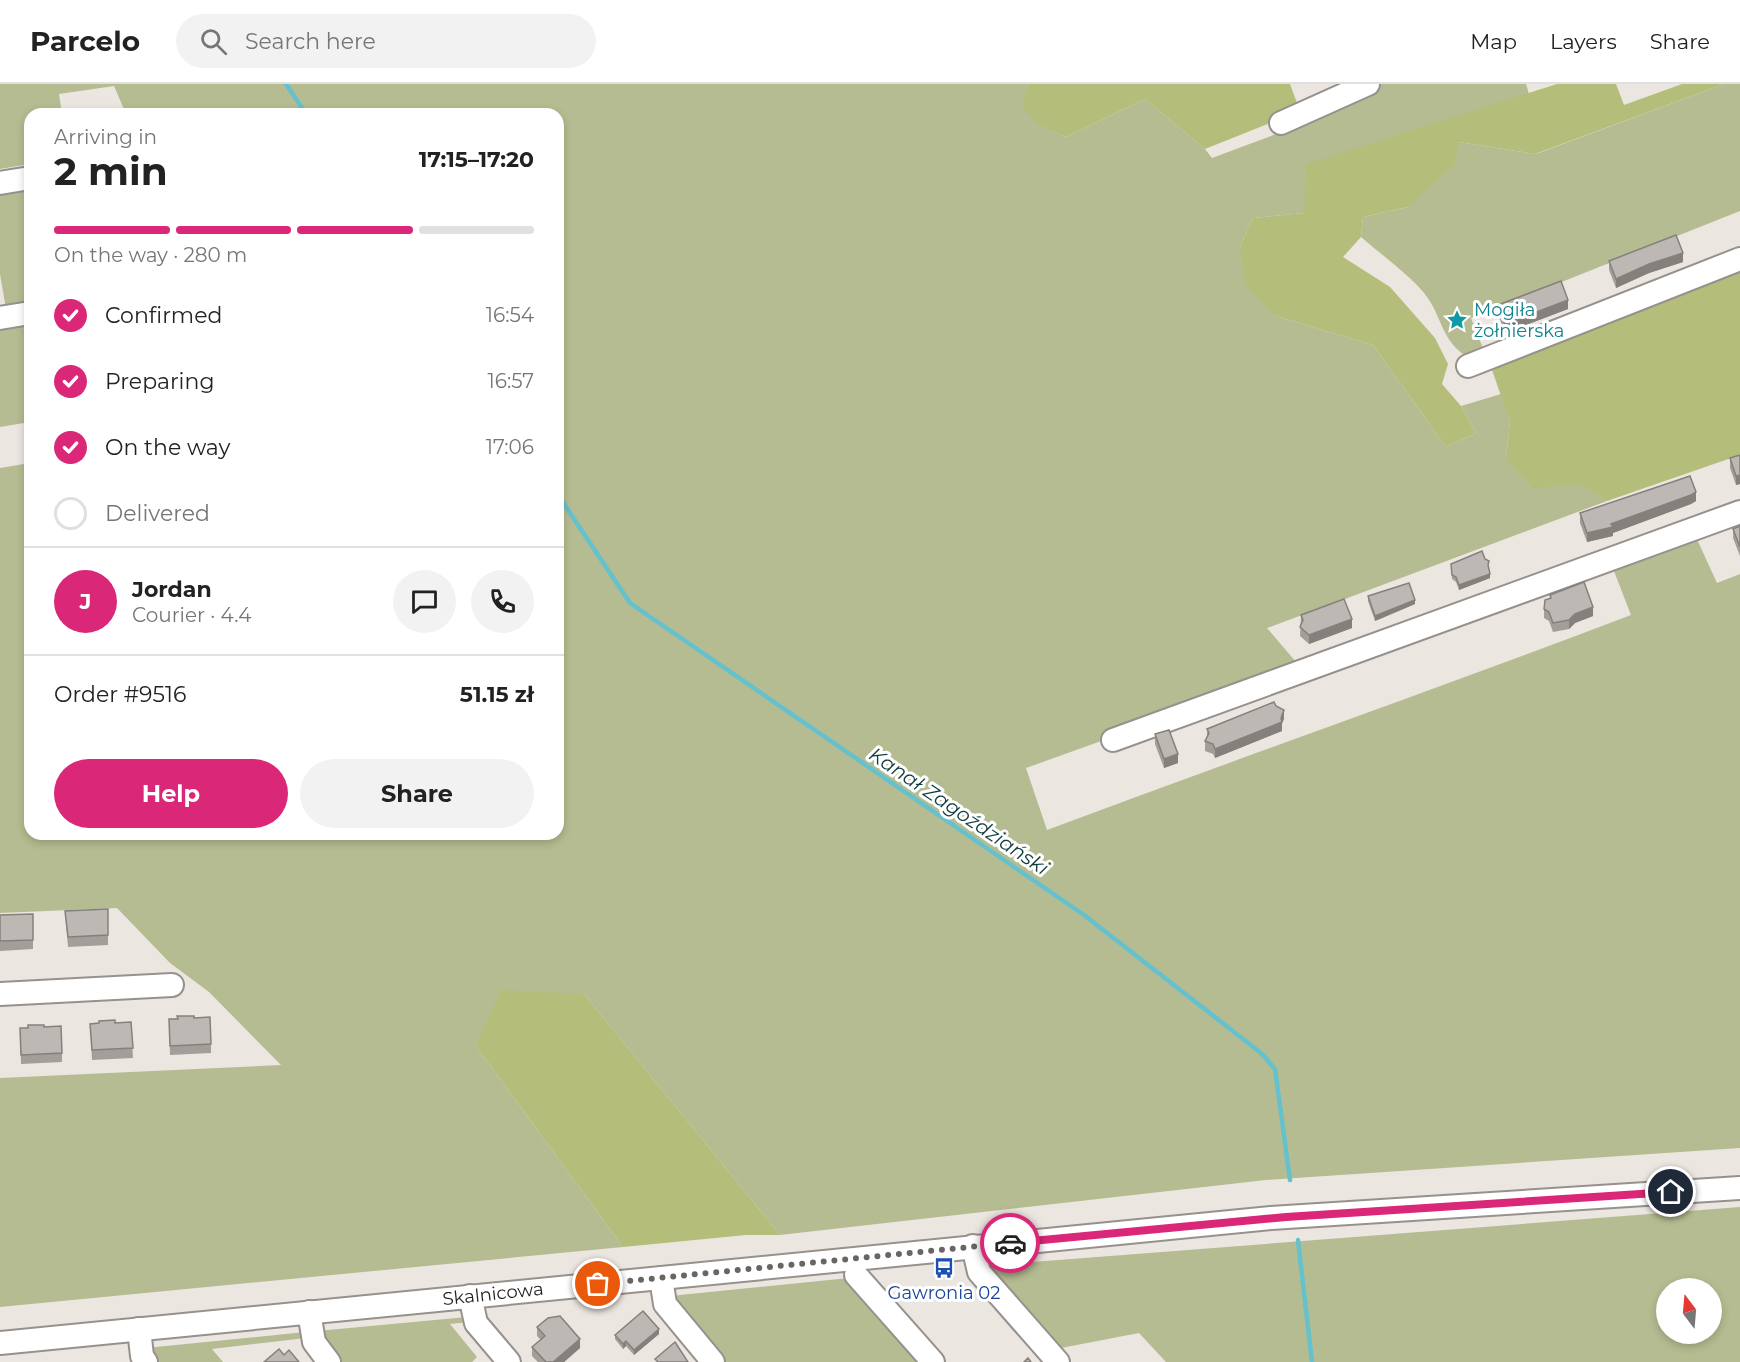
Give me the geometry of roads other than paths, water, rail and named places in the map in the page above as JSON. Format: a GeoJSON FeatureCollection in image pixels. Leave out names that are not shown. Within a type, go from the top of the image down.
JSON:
{"type":"FeatureCollection","features":[{"type":"Feature","properties":{"kind":"street"},"geometry":{"type":"LineString","coordinates":[[1281,123],[1368,84]]}},
{"type":"Feature","properties":{"kind":"street"},"geometry":{"type":"LineString","coordinates":[[0,183],[24,179]]}},
{"type":"Feature","properties":{"kind":"street"},"geometry":{"type":"LineString","coordinates":[[1468,366],[1740,259]]}},
{"type":"Feature","properties":{"kind":"street"},"geometry":{"type":"LineString","coordinates":[[0,318],[24,314]]}},
{"type":"Feature","properties":{"kind":"street"},"geometry":{"type":"LineString","coordinates":[[1113,740],[1740,512]]}},
{"type":"Feature","properties":{"kind":"street"},"geometry":{"type":"LineString","coordinates":[[0,994],[172,985]]}},
{"type":"Feature","properties":{"kind":"street","name":"Skalnicowa"},"geometry":{"type":"LineString","coordinates":[[0,1342],[1286,1217],[1740,1188]]}},
{"type":"Feature","properties":{"kind":"street"},"geometry":{"type":"LineString","coordinates":[[974,1246],[979,1272],[1059,1362]]}},
{"type":"Feature","properties":{"kind":"street"},"geometry":{"type":"LineString","coordinates":[[856,1275],[933,1362]]}},
{"type":"Feature","properties":{"kind":"street"},"geometry":{"type":"LineString","coordinates":[[661,1278],[665,1304],[713,1362]]}},
{"type":"Feature","properties":{"kind":"street"},"geometry":{"type":"LineString","coordinates":[[470,1296],[476,1323],[509,1362]]}},
{"type":"Feature","properties":{"kind":"street"},"geometry":{"type":"LineString","coordinates":[[309,1312],[314,1342],[329,1362]]}},
{"type":"Feature","properties":{"kind":"street"},"geometry":{"type":"LineString","coordinates":[[139,1329],[142,1356],[146,1362]]}},
{"type":"Feature","properties":{"kind":"waterway","name":"Kanał Zagoździański"},"geometry":{"type":"LineString","coordinates":[[286,84],[302,108]]}},
{"type":"Feature","properties":{"kind":"waterway","name":"Kanał Zagoździański"},"geometry":{"type":"LineString","coordinates":[[564,504],[630,603],[1084,915],[1261,1053],[1275,1069],[1290,1180]]}},
{"type":"Feature","properties":{"kind":"waterway","name":"Kanał Zagoździański"},"geometry":{"type":"LineString","coordinates":[[1298,1240],[1312,1362]]}},
{"type":"Feature","properties":{"kind":"place","name":"Mogiła żołnierska"},"geometry":{"type":"Point","coordinates":[1457,320]}},
{"type":"Feature","properties":{"kind":"place","name":"Gawronia 02"},"geometry":{"type":"Point","coordinates":[944,1268]}}]}
